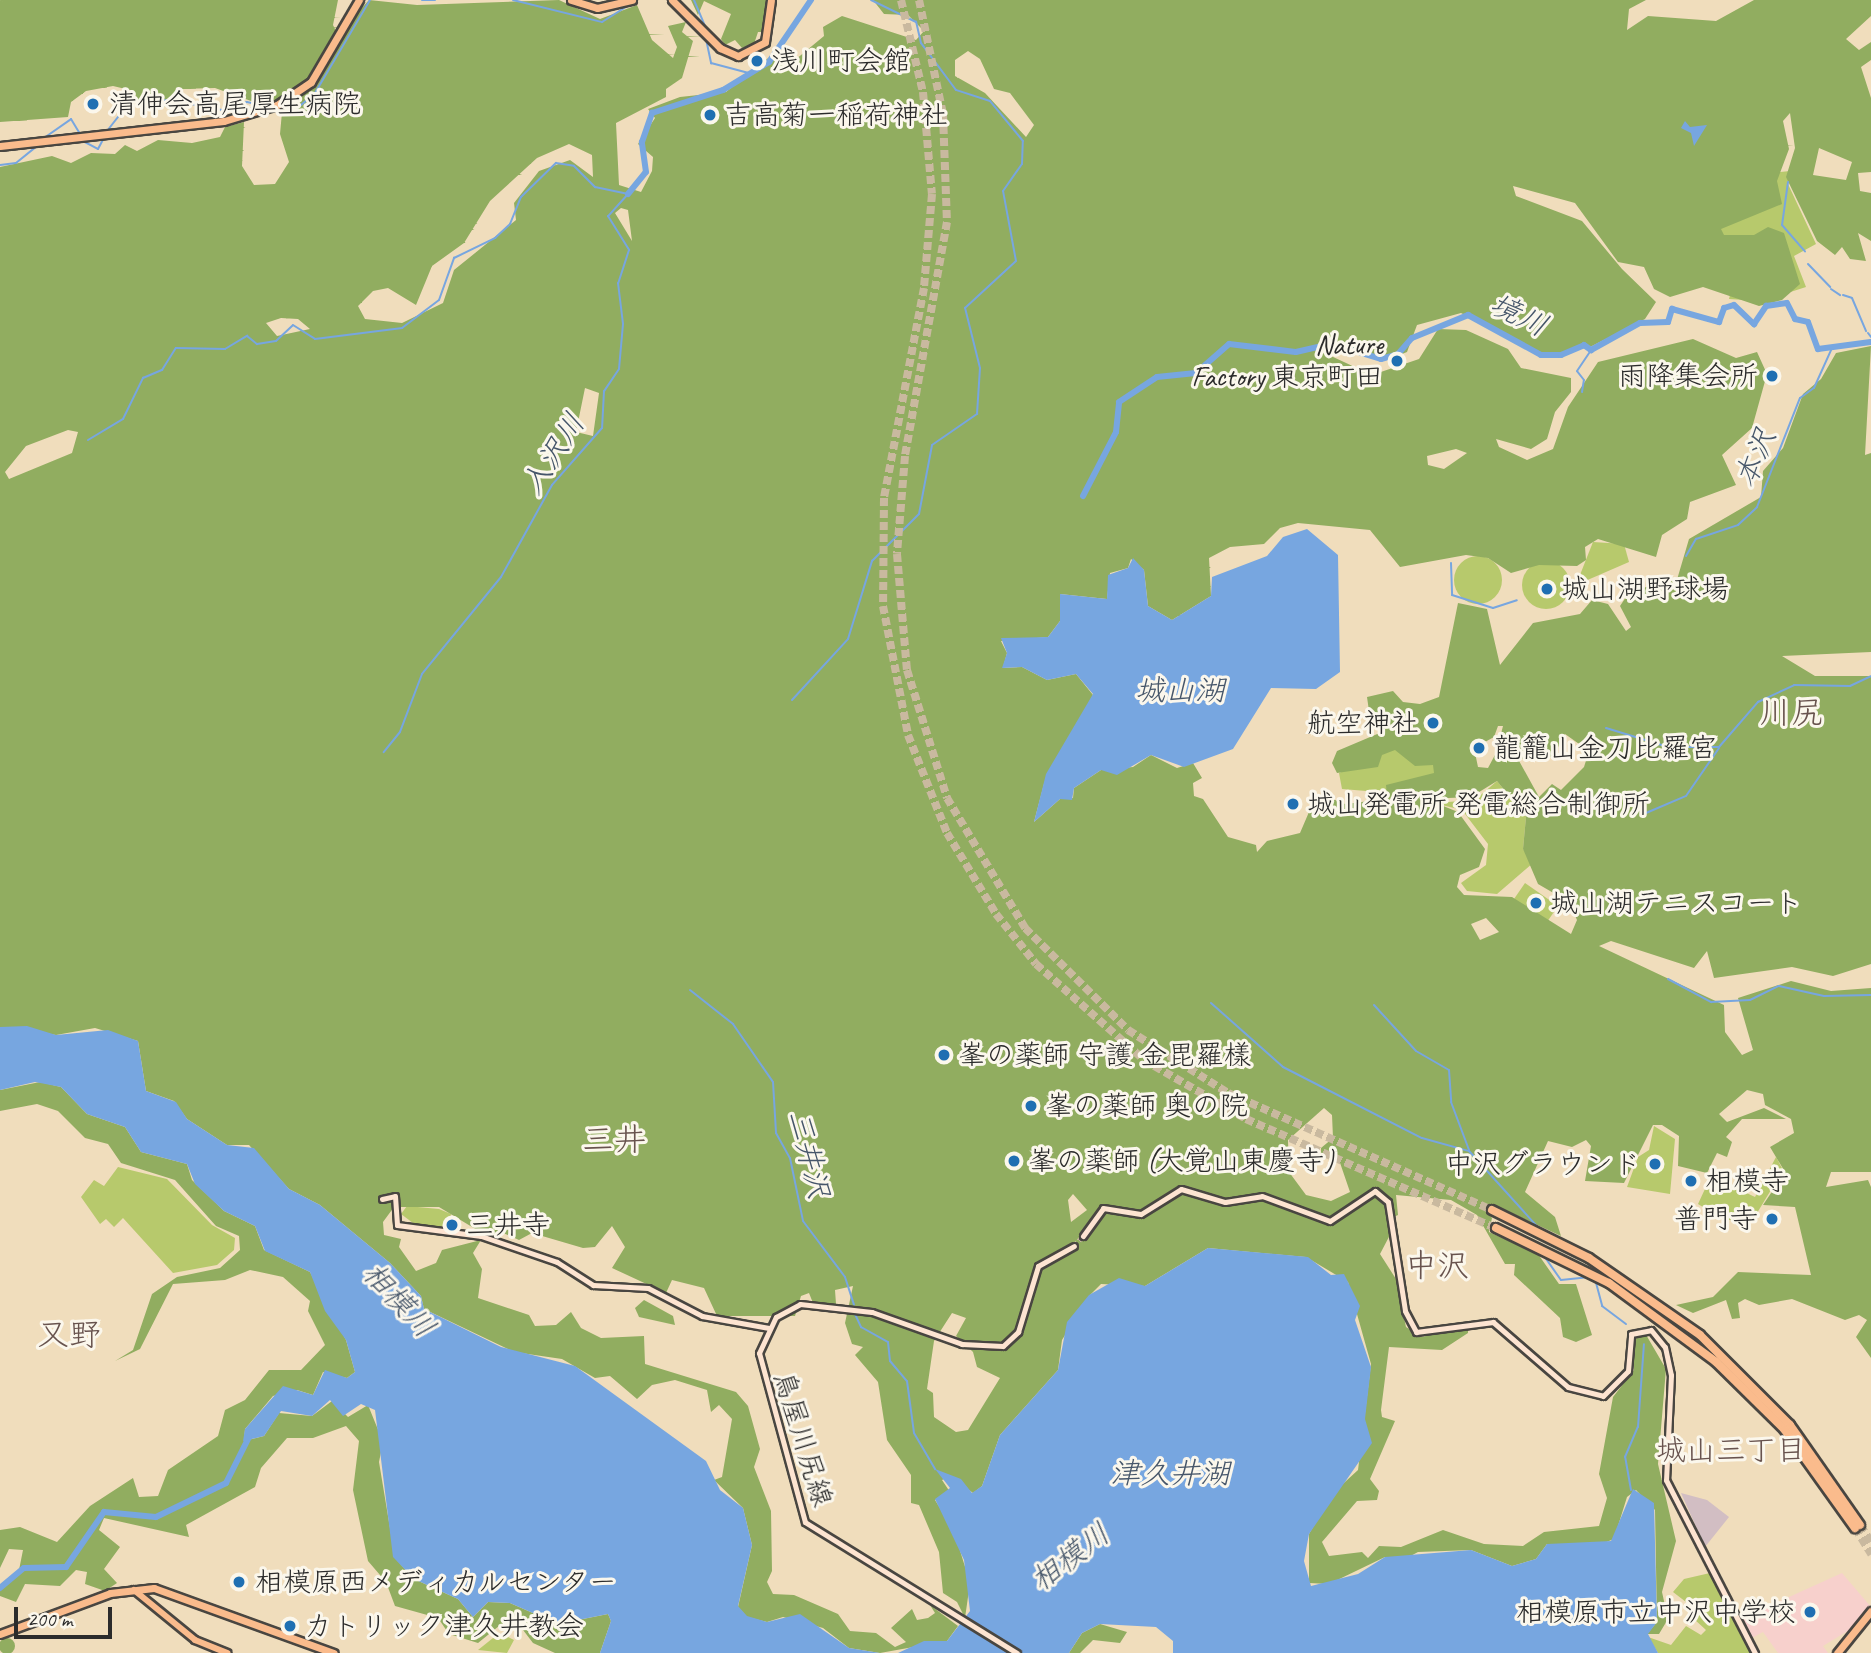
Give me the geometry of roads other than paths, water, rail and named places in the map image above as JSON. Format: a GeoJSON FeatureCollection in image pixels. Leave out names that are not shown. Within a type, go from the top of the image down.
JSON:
{"type":"FeatureCollection","features":[{"type":"Feature","properties":{"kind":"highway"},"geometry":{"type":"LineString","coordinates":[[0,146],[224,121],[277,105],[311,82],[359,0]]}},
{"type":"Feature","properties":{"kind":"highway"},"geometry":{"type":"LineString","coordinates":[[571,0],[597,8],[632,0]]}},
{"type":"Feature","properties":{"kind":"highway"},"geometry":{"type":"LineString","coordinates":[[671,0],[707,36],[734,55],[753,53],[770,33],[771,0]]}},
{"type":"Feature","properties":{"kind":"highway"},"geometry":{"type":"LineString","coordinates":[[1492,1210],[1551,1237],[1641,1291],[1725,1358],[1804,1442],[1858,1526],[1798,1447],[1740,1383],[1609,1283],[1550,1251],[1496,1228]]}},
{"type":"Feature","properties":{"kind":"highway"},"geometry":{"type":"LineString","coordinates":[[0,1633],[134,1590],[179,1593],[334,1653]]}},
{"type":"Feature","properties":{"kind":"highway"},"geometry":{"type":"LineString","coordinates":[[1837,1653],[1871,1611]]}},
{"type":"Feature","properties":{"kind":"main road"},"geometry":{"type":"LineString","coordinates":[[1083,1236],[1103,1208],[1141,1214],[1177,1190],[1225,1202],[1262,1196],[1330,1221],[1375,1191],[1388,1202],[1405,1311],[1416,1332],[1493,1322],[1568,1387],[1604,1396],[1628,1371],[1631,1334],[1651,1329],[1664,1344],[1671,1375],[1666,1480],[1755,1653]]}},
{"type":"Feature","properties":{"kind":"main road"},"geometry":{"type":"LineString","coordinates":[[382,1199],[396,1199],[397,1225],[481,1236],[557,1262],[593,1285],[648,1288],[702,1315],[769,1328],[795,1305],[843,1307],[962,1344],[999,1348],[1018,1332],[1038,1266],[1074,1246]]}},
{"type":"Feature","properties":{"kind":"main road","name":"鳥屋川尻線"},"geometry":{"type":"LineString","coordinates":[[769,1328],[760,1371],[783,1427],[800,1516],[1017,1653]]}},
{"type":"Feature","properties":{"kind":"main road"},"geometry":{"type":"LineString","coordinates":[[134,1590],[188,1635],[227,1653]]}},
{"type":"Feature","properties":{"kind":"water"},"geometry":{"type":"Polygon","coordinates":[[[1685,121],[1690,127],[1707,125],[1694,146],[1691,133],[1681,128],[1685,121]]]}},
{"type":"Feature","properties":{"kind":"water","name":"城山湖"},"geometry":{"type":"Polygon","coordinates":[[[1307,529],[1338,555],[1340,672],[1316,689],[1271,688],[1233,749],[1184,767],[1151,755],[1117,775],[1101,770],[1074,788],[1072,800],[1060,799],[1034,822],[1046,774],[1093,694],[1076,674],[1047,680],[1022,667],[1002,668],[1007,653],[1001,638],[1048,637],[1060,621],[1060,594],[1107,599],[1108,575],[1128,568],[1133,558],[1144,570],[1148,606],[1172,620],[1211,596],[1212,577],[1267,556],[1283,537],[1307,529]]]}},
{"type":"Feature","properties":{"kind":"water","name":"相模川"},"geometry":{"type":"Polygon","coordinates":[[[27,1026],[56,1035],[108,1030],[138,1041],[146,1091],[176,1102],[187,1119],[227,1145],[254,1148],[289,1189],[320,1205],[390,1263],[421,1296],[424,1309],[501,1347],[575,1366],[706,1461],[720,1490],[743,1508],[752,1545],[738,1606],[747,1616],[767,1622],[800,1614],[849,1648],[880,1653],[600,1653],[611,1621],[608,1614],[558,1624],[510,1603],[488,1602],[473,1617],[458,1599],[414,1579],[393,1557],[375,1410],[361,1404],[343,1416],[330,1400],[312,1416],[281,1411],[264,1436],[243,1441],[245,1429],[283,1386],[313,1395],[325,1370],[347,1378],[355,1372],[346,1340],[325,1311],[310,1272],[265,1251],[255,1226],[224,1211],[195,1184],[187,1164],[141,1152],[125,1127],[87,1114],[61,1087],[35,1082],[0,1090],[0,1027],[27,1026]]]}},
{"type":"Feature","properties":{"kind":"water","name":"津久井湖"},"geometry":{"type":"Polygon","coordinates":[[[1208,1248],[1308,1257],[1331,1275],[1344,1274],[1360,1306],[1355,1320],[1371,1367],[1365,1419],[1372,1443],[1309,1534],[1304,1561],[1311,1586],[1358,1574],[1385,1557],[1471,1550],[1512,1566],[1536,1559],[1547,1544],[1611,1541],[1633,1489],[1654,1503],[1657,1622],[1648,1634],[1658,1653],[1173,1653],[1173,1641],[1156,1627],[1100,1624],[1082,1633],[1069,1653],[898,1653],[924,1641],[947,1641],[970,1611],[964,1560],[935,1499],[950,1488],[935,1469],[961,1479],[972,1493],[982,1486],[1000,1435],[1058,1370],[1067,1322],[1089,1295],[1119,1278],[1145,1286],[1208,1248]]]}},
{"type":"Feature","properties":{"kind":"waterway"},"geometry":{"type":"LineString","coordinates":[[273,110],[289,115],[315,93],[370,0]]}},
{"type":"Feature","properties":{"kind":"waterway"},"geometry":{"type":"LineString","coordinates":[[422,0],[435,0]]}},
{"type":"Feature","properties":{"kind":"waterway"},"geometry":{"type":"LineString","coordinates":[[513,0],[602,22],[637,0]]}},
{"type":"Feature","properties":{"kind":"waterway"},"geometry":{"type":"LineString","coordinates":[[694,0],[707,31]]}},
{"type":"Feature","properties":{"kind":"waterway"},"geometry":{"type":"LineString","coordinates":[[628,194],[646,172],[642,142],[652,113],[723,90],[769,62],[811,0]]}},
{"type":"Feature","properties":{"kind":"waterway"},"geometry":{"type":"LineString","coordinates":[[792,700],[848,639],[872,561],[919,514],[932,445],[977,414],[980,368],[965,308],[1016,261],[1003,191],[1022,164],[1023,141],[990,101],[956,90],[921,43],[916,22],[871,0]]}},
{"type":"Feature","properties":{"kind":"waterway"},"geometry":{"type":"LineString","coordinates":[[706,39],[711,63],[748,73]]}},
{"type":"Feature","properties":{"kind":"waterway"},"geometry":{"type":"LineString","coordinates":[[107,131],[130,102],[171,100],[222,110],[247,102],[265,106]]}},
{"type":"Feature","properties":{"kind":"waterway"},"geometry":{"type":"LineString","coordinates":[[44,138],[71,119],[80,134]]}},
{"type":"Feature","properties":{"kind":"waterway"},"geometry":{"type":"LineString","coordinates":[[81,140],[98,149],[105,136]]}},
{"type":"Feature","properties":{"kind":"waterway"},"geometry":{"type":"LineString","coordinates":[[0,165],[16,163],[38,145]]}},
{"type":"Feature","properties":{"kind":"waterway","name":"入沢川"},"geometry":{"type":"LineString","coordinates":[[88,440],[123,419],[143,378],[162,370],[176,348],[225,349],[247,336],[257,344],[276,341],[293,325],[315,339],[402,328],[439,300],[454,258],[495,238],[510,224],[521,197],[556,163],[574,166],[595,187],[628,194],[608,216],[629,250],[618,283],[623,324],[619,369],[604,391],[602,428],[552,485],[501,577],[422,674],[400,732],[384,752]]}},
{"type":"Feature","properties":{"kind":"waterway"},"geometry":{"type":"LineString","coordinates":[[1788,182],[1782,225],[1805,251]]}},
{"type":"Feature","properties":{"kind":"waterway"},"geometry":{"type":"LineString","coordinates":[[1808,264],[1830,287]]}},
{"type":"Feature","properties":{"kind":"waterway"},"geometry":{"type":"LineString","coordinates":[[1831,289],[1840,295]]}},
{"type":"Feature","properties":{"kind":"waterway"},"geometry":{"type":"LineString","coordinates":[[1843,295],[1852,298],[1866,331]]}},
{"type":"Feature","properties":{"kind":"waterway","name":"境川"},"geometry":{"type":"LineString","coordinates":[[1083,496],[1116,432],[1119,402],[1157,377],[1196,373],[1229,344],[1296,352],[1332,344],[1381,359],[1398,354],[1412,338],[1468,315],[1541,355],[1561,355],[1584,345],[1591,350],[1640,323],[1668,322],[1672,309],[1719,322],[1724,308],[1734,305],[1754,324],[1766,306],[1787,303],[1795,319],[1808,322],[1818,349],[1871,342]]}},
{"type":"Feature","properties":{"kind":"waterway"},"geometry":{"type":"LineString","coordinates":[[1868,333],[1871,337]]}},
{"type":"Feature","properties":{"kind":"waterway","name":"本沢"},"geometry":{"type":"LineString","coordinates":[[1686,556],[1696,539],[1738,525],[1757,507],[1800,398],[1814,388],[1832,348]]}},
{"type":"Feature","properties":{"kind":"waterway"},"geometry":{"type":"LineString","coordinates":[[1582,392],[1584,380],[1577,371],[1591,350]]}},
{"type":"Feature","properties":{"kind":"waterway","name":"本沢"},"geometry":{"type":"LineString","coordinates":[[1451,563],[1452,595],[1493,608],[1517,600]]}},
{"type":"Feature","properties":{"kind":"waterway"},"geometry":{"type":"LineString","coordinates":[[1673,747],[1719,747],[1758,702],[1794,685],[1850,686],[1871,676]]}},
{"type":"Feature","properties":{"kind":"waterway"},"geometry":{"type":"LineString","coordinates":[[1606,728],[1668,747]]}},
{"type":"Feature","properties":{"kind":"waterway"},"geometry":{"type":"LineString","coordinates":[[1646,813],[1686,796],[1719,748]]}},
{"type":"Feature","properties":{"kind":"waterway"},"geometry":{"type":"LineString","coordinates":[[1668,979],[1711,1002],[1750,1000],[1779,986],[1824,996],[1871,995]]}},
{"type":"Feature","properties":{"kind":"waterway","name":"三井沢"},"geometry":{"type":"LineString","coordinates":[[690,990],[733,1024],[773,1082],[776,1133],[790,1158],[803,1221],[845,1277],[854,1305]]}},
{"type":"Feature","properties":{"kind":"waterway"},"geometry":{"type":"LineString","coordinates":[[1211,1003],[1283,1067],[1422,1138],[1469,1151],[1544,1234]]}},
{"type":"Feature","properties":{"kind":"waterway"},"geometry":{"type":"LineString","coordinates":[[1374,1005],[1416,1051],[1449,1070],[1451,1102],[1469,1150]]}},
{"type":"Feature","properties":{"kind":"waterway"},"geometry":{"type":"LineString","coordinates":[[1542,1253],[1561,1280],[1590,1277]]}},
{"type":"Feature","properties":{"kind":"waterway"},"geometry":{"type":"LineString","coordinates":[[1595,1279],[1602,1306],[1626,1324]]}},
{"type":"Feature","properties":{"kind":"waterway","name":"三井沢"},"geometry":{"type":"LineString","coordinates":[[854,1312],[861,1327],[888,1342],[890,1361],[907,1381],[914,1433],[935,1469]]}},
{"type":"Feature","properties":{"kind":"waterway"},"geometry":{"type":"LineString","coordinates":[[1631,1490],[1625,1457],[1638,1427],[1644,1344]]}},
{"type":"Feature","properties":{"kind":"waterway"},"geometry":{"type":"LineString","coordinates":[[0,1588],[24,1568],[66,1567],[104,1512],[156,1517],[226,1483],[249,1437]]}},
{"type":"Feature","properties":{"kind":"tunnel"},"geometry":{"type":"LineString","coordinates":[[901,0],[923,92],[932,194],[924,288],[884,498],[883,606],[908,735],[947,833],[996,914],[1036,964],[1144,1060],[1246,1119],[1496,1228]]}},
{"type":"Feature","properties":{"kind":"tunnel"},"geometry":{"type":"LineString","coordinates":[[919,0],[943,114],[947,222],[905,456],[897,554],[907,670],[947,798],[1025,928],[1128,1030],[1228,1093],[1492,1210]]}},
{"type":"Feature","properties":{"kind":"tunnel"},"geometry":{"type":"LineString","coordinates":[[1074,1246],[1083,1236]]}},
{"type":"Feature","properties":{"kind":"tunnel"},"geometry":{"type":"LineString","coordinates":[[1860,1525],[1871,1542]]}},
{"type":"Feature","properties":{"kind":"tunnel"},"geometry":{"type":"LineString","coordinates":[[1855,1528],[1871,1554]]}},
{"type":"Feature","properties":{"kind":"place","name":"浅川町会館"},"geometry":{"type":"Point","coordinates":[757,61]}},
{"type":"Feature","properties":{"kind":"place","name":"清伸会高尾厚生病院"},"geometry":{"type":"Point","coordinates":[93,104]}},
{"type":"Feature","properties":{"kind":"place","name":"吉高菊一稲荷神社"},"geometry":{"type":"Point","coordinates":[710,115]}},
{"type":"Feature","properties":{"kind":"place","name":"Nature Factory 東京町田"},"geometry":{"type":"Point","coordinates":[1397,361]}},
{"type":"Feature","properties":{"kind":"place","name":"雨降集会所"},"geometry":{"type":"Point","coordinates":[1772,376]}},
{"type":"Feature","properties":{"kind":"place","name":"城山湖野球場"},"geometry":{"type":"Point","coordinates":[1547,589]}},
{"type":"Feature","properties":{"kind":"place","name":"航空神社"},"geometry":{"type":"Point","coordinates":[1433,723]}},
{"type":"Feature","properties":{"kind":"place","name":"龍籠山金刀比羅宮"},"geometry":{"type":"Point","coordinates":[1479,748]}},
{"type":"Feature","properties":{"kind":"place","name":"城山発電所 発電総合制御所"},"geometry":{"type":"Point","coordinates":[1293,804]}},
{"type":"Feature","properties":{"kind":"place","name":"城山湖テニスコート"},"geometry":{"type":"Point","coordinates":[1536,903]}},
{"type":"Feature","properties":{"kind":"place","name":"峯の薬師 守護 金毘羅樣"},"geometry":{"type":"Point","coordinates":[944,1055]}},
{"type":"Feature","properties":{"kind":"place","name":"峯の薬師 奥の院"},"geometry":{"type":"Point","coordinates":[1031,1106]}},
{"type":"Feature","properties":{"kind":"place","name":"峯の薬師 (大覚山東慶寺)"},"geometry":{"type":"Point","coordinates":[1014,1161]}},
{"type":"Feature","properties":{"kind":"place","name":"中沢グラウンド"},"geometry":{"type":"Point","coordinates":[1655,1164]}},
{"type":"Feature","properties":{"kind":"place","name":"相模寺"},"geometry":{"type":"Point","coordinates":[1691,1181]}},
{"type":"Feature","properties":{"kind":"place","name":"普門寺"},"geometry":{"type":"Point","coordinates":[1772,1219]}},
{"type":"Feature","properties":{"kind":"place","name":"三井寺"},"geometry":{"type":"Point","coordinates":[452,1225]}},
{"type":"Feature","properties":{"kind":"place","name":"相模原西メディカルセンター"},"geometry":{"type":"Point","coordinates":[239,1582]}},
{"type":"Feature","properties":{"kind":"place","name":"相模原市立中沢中学校"},"geometry":{"type":"Point","coordinates":[1810,1612]}},
{"type":"Feature","properties":{"kind":"place","name":"カトリック津久井教会"},"geometry":{"type":"Point","coordinates":[290,1626]}},
{"type":"Feature","properties":{"kind":"district","name":"川尻"},"geometry":{"type":"Point","coordinates":[1791,713]}},
{"type":"Feature","properties":{"kind":"district","name":"三井"},"geometry":{"type":"Point","coordinates":[614,1140]}},
{"type":"Feature","properties":{"kind":"district","name":"中沢"},"geometry":{"type":"Point","coordinates":[1437,1266]}},
{"type":"Feature","properties":{"kind":"district","name":"又野"},"geometry":{"type":"Point","coordinates":[69,1335]}},
{"type":"Feature","properties":{"kind":"district","name":"城山三丁目"},"geometry":{"type":"Point","coordinates":[1731,1450]}}]}
